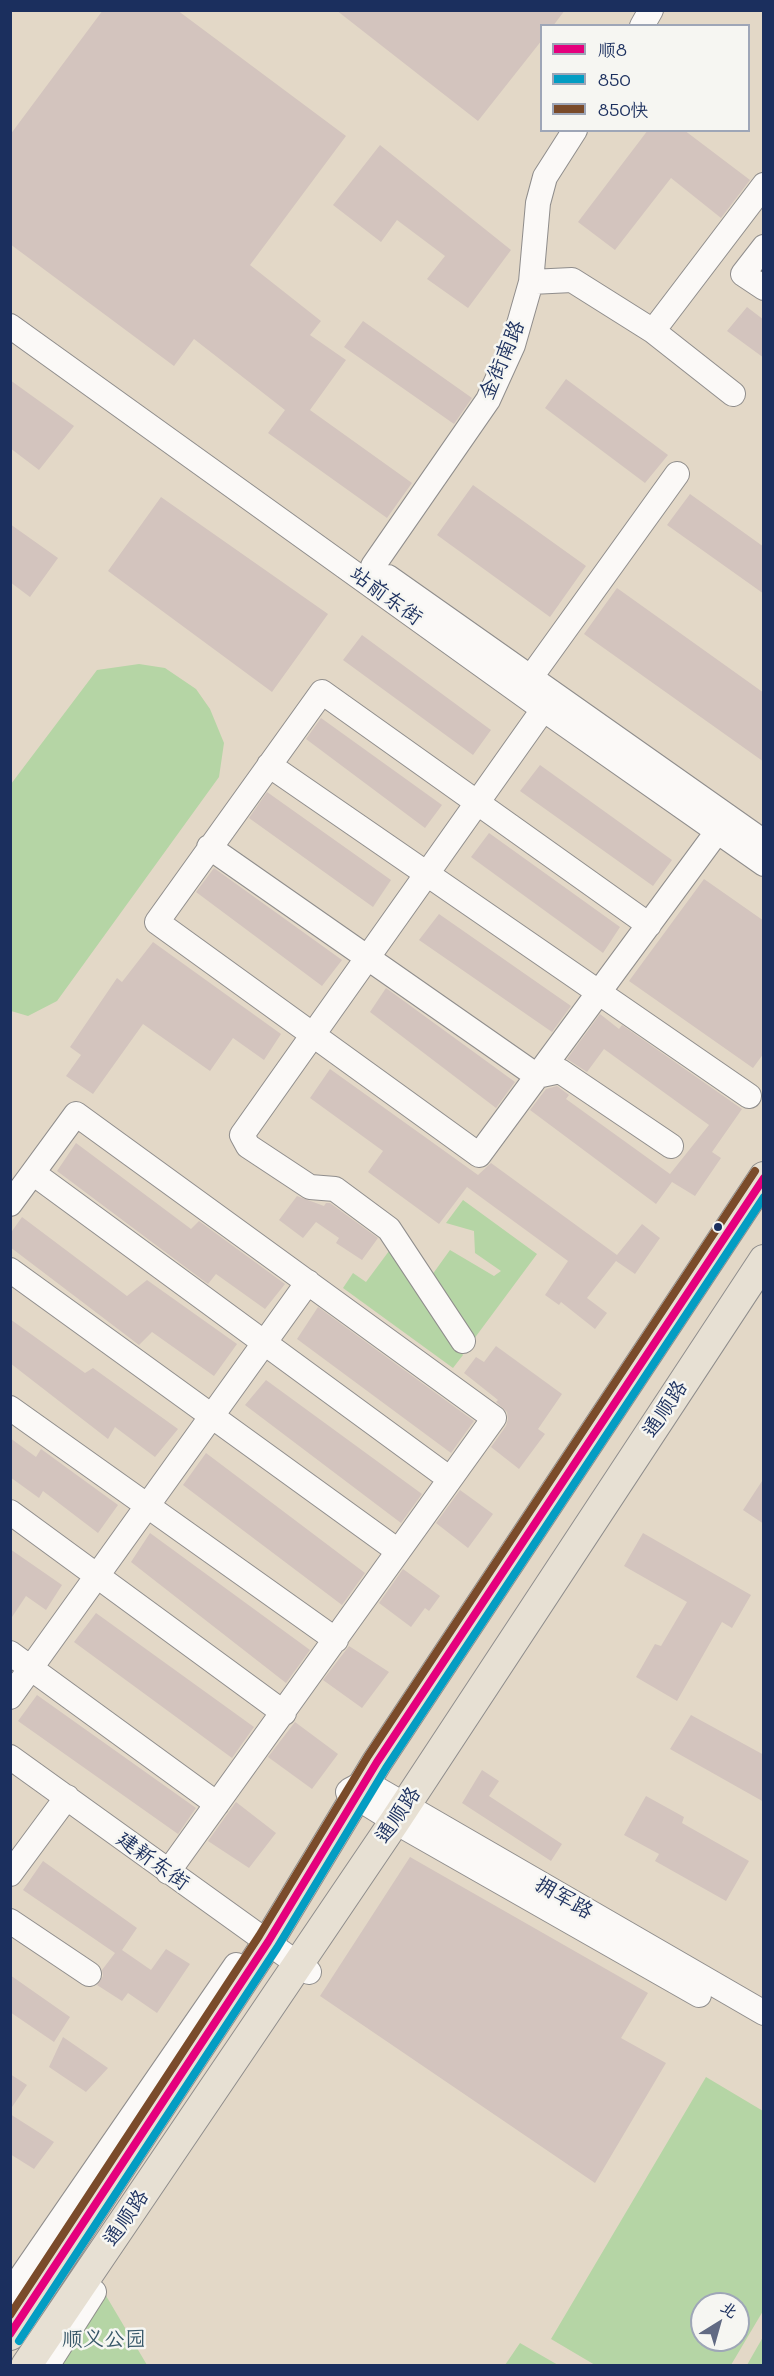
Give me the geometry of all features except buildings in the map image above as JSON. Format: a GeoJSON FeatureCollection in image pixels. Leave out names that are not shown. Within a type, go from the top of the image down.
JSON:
{"type":"FeatureCollection","features":[{"type":"Feature","properties":{"kind":"main road","name":"通顺路"},"geometry":{"type":"LineString","coordinates":[[10,2335],[96,2204],[356,1790],[764,1177]]}},
{"type":"Feature","properties":{"kind":"main road","name":"通顺路"},"geometry":{"type":"LineString","coordinates":[[26,2366],[124,2220],[303,1967],[764,1260]]}},
{"type":"Feature","properties":{"kind":"street"},"geometry":{"type":"LineString","coordinates":[[643,24],[651,10]]}},
{"type":"Feature","properties":{"kind":"street","name":"金街南路"},"geometry":{"type":"LineString","coordinates":[[373,566],[488,400],[513,345],[531,282],[538,203],[545,177],[574,132]]}},
{"type":"Feature","properties":{"kind":"street"},"geometry":{"type":"LineString","coordinates":[[653,331],[764,185]]}},
{"type":"Feature","properties":{"kind":"street"},"geometry":{"type":"LineString","coordinates":[[764,247],[743,274],[764,288]]}},
{"type":"Feature","properties":{"kind":"street"},"geometry":{"type":"LineString","coordinates":[[531,282],[572,280],[653,331],[733,394]]}},
{"type":"Feature","properties":{"kind":"street","name":"站前东街"},"geometry":{"type":"LineString","coordinates":[[10,308],[531,677],[549,701]]}},
{"type":"Feature","properties":{"kind":"street","name":"站前东街"},"geometry":{"type":"LineString","coordinates":[[10,326],[723,824],[764,864]]}},
{"type":"Feature","properties":{"kind":"street"},"geometry":{"type":"LineString","coordinates":[[531,677],[677,474]]}},
{"type":"Feature","properties":{"kind":"street"},"geometry":{"type":"LineString","coordinates":[[649,925],[322,692],[157,922],[479,1155],[649,925],[723,824]]}},
{"type":"Feature","properties":{"kind":"street"},"geometry":{"type":"LineString","coordinates":[[463,1341],[389,1229],[335,1189],[310,1187],[248,1146],[242,1135],[549,701]]}},
{"type":"Feature","properties":{"kind":"street"},"geometry":{"type":"LineString","coordinates":[[269,765],[749,1096]]}},
{"type":"Feature","properties":{"kind":"street","name":"站前东街"},"geometry":{"type":"LineString","coordinates":[[723,824],[764,842]]}},
{"type":"Feature","properties":{"kind":"street"},"geometry":{"type":"LineString","coordinates":[[209,847],[537,1076],[560,1071],[671,1146]]}},
{"type":"Feature","properties":{"kind":"street"},"geometry":{"type":"LineString","coordinates":[[10,1204],[76,1114],[494,1418],[168,1872]]}},
{"type":"Feature","properties":{"kind":"street"},"geometry":{"type":"LineString","coordinates":[[33,1173],[450,1479]]}},
{"type":"Feature","properties":{"kind":"street"},"geometry":{"type":"LineString","coordinates":[[10,1270],[398,1551]]}},
{"type":"Feature","properties":{"kind":"street"},"geometry":{"type":"LineString","coordinates":[[10,1698],[308,1282]]}},
{"type":"Feature","properties":{"kind":"street"},"geometry":{"type":"LineString","coordinates":[[10,1408],[336,1640]]}},
{"type":"Feature","properties":{"kind":"street"},"geometry":{"type":"LineString","coordinates":[[10,1512],[284,1713]]}},
{"type":"Feature","properties":{"kind":"street"},"geometry":{"type":"LineString","coordinates":[[10,1653],[217,1803]]}},
{"type":"Feature","properties":{"kind":"street","name":"建新东街"},"geometry":{"type":"LineString","coordinates":[[10,1757],[303,1967]]}},
{"type":"Feature","properties":{"kind":"street","name":"拥军路"},"geometry":{"type":"LineString","coordinates":[[356,1790],[402,1818],[764,2013]]}},
{"type":"Feature","properties":{"kind":"street"},"geometry":{"type":"LineString","coordinates":[[10,1875],[67,1797]]}},
{"type":"Feature","properties":{"kind":"street"},"geometry":{"type":"LineString","coordinates":[[402,1818],[764,2032]]}},
{"type":"Feature","properties":{"kind":"street"},"geometry":{"type":"LineString","coordinates":[[10,1921],[89,1974]]}},
{"type":"Feature","properties":{"kind":"street"},"geometry":{"type":"LineString","coordinates":[[10,2293],[262,1938]]}},
{"type":"Feature","properties":{"kind":"street"},"geometry":{"type":"LineString","coordinates":[[46,2366],[303,1967]]}},
{"type":"Feature","properties":{"kind":"green space"},"geometry":{"type":"Polygon","coordinates":[[[139,664],[165,668],[196,689],[210,709],[224,743],[219,777],[57,1001],[28,1016],[11,1011],[11,784],[97,670],[139,664]]]}},
{"type":"Feature","properties":{"kind":"green space"},"geometry":{"type":"Polygon","coordinates":[[[463,1200],[537,1254],[471,1343],[432,1275],[450,1250],[494,1276],[501,1271],[475,1253],[474,1231],[446,1223],[463,1200]]]}},
{"type":"Feature","properties":{"kind":"green space"},"geometry":{"type":"Polygon","coordinates":[[[389,1251],[416,1280],[463,1355],[453,1368],[343,1288],[353,1273],[366,1282],[389,1251]]]}},
{"type":"Feature","properties":{"kind":"green space"},"geometry":{"type":"Polygon","coordinates":[[[706,2077],[763,2111],[763,2311],[750,2333],[750,2292],[690,2292],[690,2352],[739,2352],[731,2365],[595,2365],[551,2339],[706,2077]]]}},
{"type":"Feature","properties":{"kind":"green space","name":"顺义公园"},"geometry":{"type":"Polygon","coordinates":[[[105,2294],[147,2365],[59,2366],[105,2294]]]}},
{"type":"Feature","properties":{"kind":"green space"},"geometry":{"type":"Polygon","coordinates":[[[763,2337],[763,2365],[747,2365],[763,2337]]]}},
{"type":"Feature","properties":{"kind":"green space"},"geometry":{"type":"Polygon","coordinates":[[[520,2343],[558,2365],[505,2365],[520,2343]]]}},
{"type":"Feature","properties":{"kind":"transit line","name":"850快"},"geometry":{"type":"LineString","coordinates":[[10,2315],[259,1936],[368,1756],[755,1171]]}},
{"type":"Feature","properties":{"kind":"transit line","name":"顺8"},"geometry":{"type":"LineString","coordinates":[[10,2334],[268,1942],[377,1762],[764,1178]]}},
{"type":"Feature","properties":{"kind":"transit line","name":"850"},"geometry":{"type":"LineString","coordinates":[[19,2341],[277,1948],[386,1768],[764,1197]]}}]}
